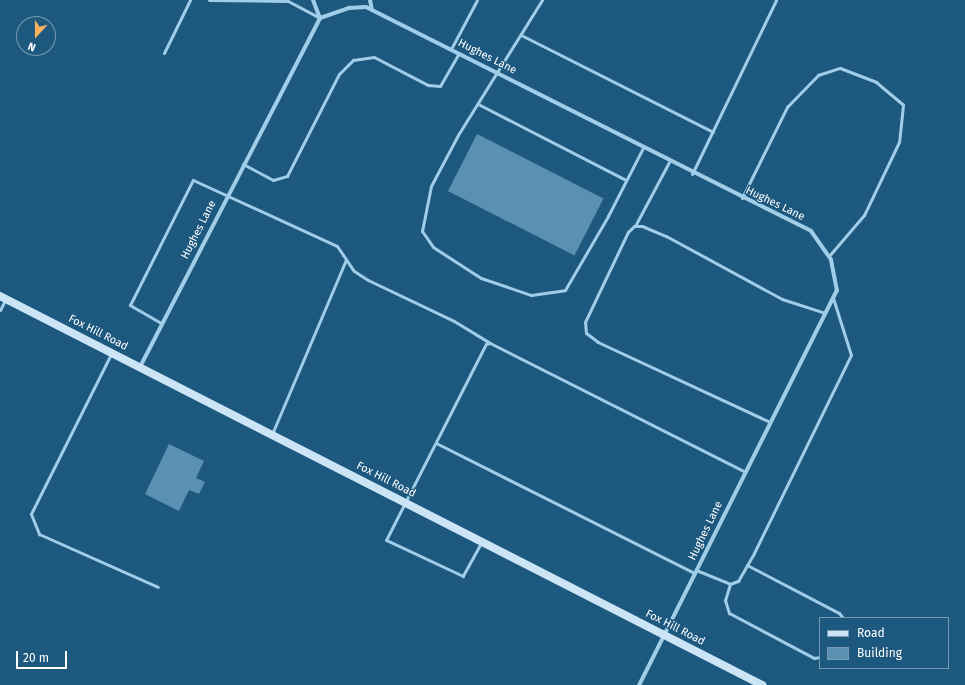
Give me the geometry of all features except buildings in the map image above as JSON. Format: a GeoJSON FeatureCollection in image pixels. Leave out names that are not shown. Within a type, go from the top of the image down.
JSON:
{"type":"FeatureCollection","features":[{"type":"Feature","properties":{"kind":"street"},"geometry":{"type":"LineString","coordinates":[[312,0],[320,18]]}},
{"type":"Feature","properties":{"kind":"street"},"geometry":{"type":"LineString","coordinates":[[370,0],[372,10]]}},
{"type":"Feature","properties":{"kind":"street","name":"Hughes Lane"},"geometry":{"type":"LineString","coordinates":[[140,366],[226,196],[320,18],[349,8],[366,7],[459,53],[692,174],[810,231],[829,256],[837,290],[640,685]]}},
{"type":"Feature","properties":{"kind":"street","name":"Fox Hill Road"},"geometry":{"type":"LineString","coordinates":[[3,297],[762,685]]}},
{"type":"Feature","properties":{"kind":"lane"},"geometry":{"type":"LineString","coordinates":[[164,53],[190,0]]}},
{"type":"Feature","properties":{"kind":"lane"},"geometry":{"type":"LineString","coordinates":[[209,0],[288,1],[320,18]]}},
{"type":"Feature","properties":{"kind":"lane"},"geometry":{"type":"LineString","coordinates":[[451,49],[477,0]]}},
{"type":"Feature","properties":{"kind":"lane"},"geometry":{"type":"LineString","coordinates":[[542,0],[478,104],[431,186],[422,231],[433,247],[481,278],[531,295],[565,290],[643,148]]}},
{"type":"Feature","properties":{"kind":"lane"},"geometry":{"type":"LineString","coordinates":[[692,174],[776,0]]}},
{"type":"Feature","properties":{"kind":"lane"},"geometry":{"type":"LineString","coordinates":[[521,35],[713,132]]}},
{"type":"Feature","properties":{"kind":"lane"},"geometry":{"type":"LineString","coordinates":[[243,164],[273,180],[287,176],[339,74],[353,60],[374,57],[428,85],[440,86],[459,53]]}},
{"type":"Feature","properties":{"kind":"lane"},"geometry":{"type":"LineString","coordinates":[[742,198],[787,107],[818,75],[840,68],[876,82],[903,105],[899,142],[864,215],[829,256]]}},
{"type":"Feature","properties":{"kind":"lane"},"geometry":{"type":"LineString","coordinates":[[478,104],[626,180]]}},
{"type":"Feature","properties":{"kind":"lane"},"geometry":{"type":"LineString","coordinates":[[669,162],[635,226],[628,232],[585,322],[586,333],[598,342],[666,375],[736,405],[770,422]]}},
{"type":"Feature","properties":{"kind":"lane"},"geometry":{"type":"LineString","coordinates":[[161,323],[130,306],[193,180],[337,246],[354,271],[368,280],[454,321],[490,342],[745,472]]}},
{"type":"Feature","properties":{"kind":"lane"},"geometry":{"type":"LineString","coordinates":[[635,226],[642,226],[666,236],[782,299],[825,313]]}},
{"type":"Feature","properties":{"kind":"lane"},"geometry":{"type":"LineString","coordinates":[[272,434],[346,260]]}},
{"type":"Feature","properties":{"kind":"lane"},"geometry":{"type":"LineString","coordinates":[[0,310],[3,297]]}},
{"type":"Feature","properties":{"kind":"lane"},"geometry":{"type":"LineString","coordinates":[[436,443],[696,572],[730,584],[738,581],[747,565],[851,355],[833,298]]}},
{"type":"Feature","properties":{"kind":"lane"},"geometry":{"type":"LineString","coordinates":[[482,541],[463,576],[386,540],[486,344],[490,342]]}},
{"type":"Feature","properties":{"kind":"lane"},"geometry":{"type":"LineString","coordinates":[[112,352],[31,514],[39,534],[158,587]]}},
{"type":"Feature","properties":{"kind":"lane"},"geometry":{"type":"LineString","coordinates":[[747,565],[839,613],[842,617]]}},
{"type":"Feature","properties":{"kind":"lane"},"geometry":{"type":"LineString","coordinates":[[730,584],[725,600],[729,613],[814,658],[819,657]]}}]}
